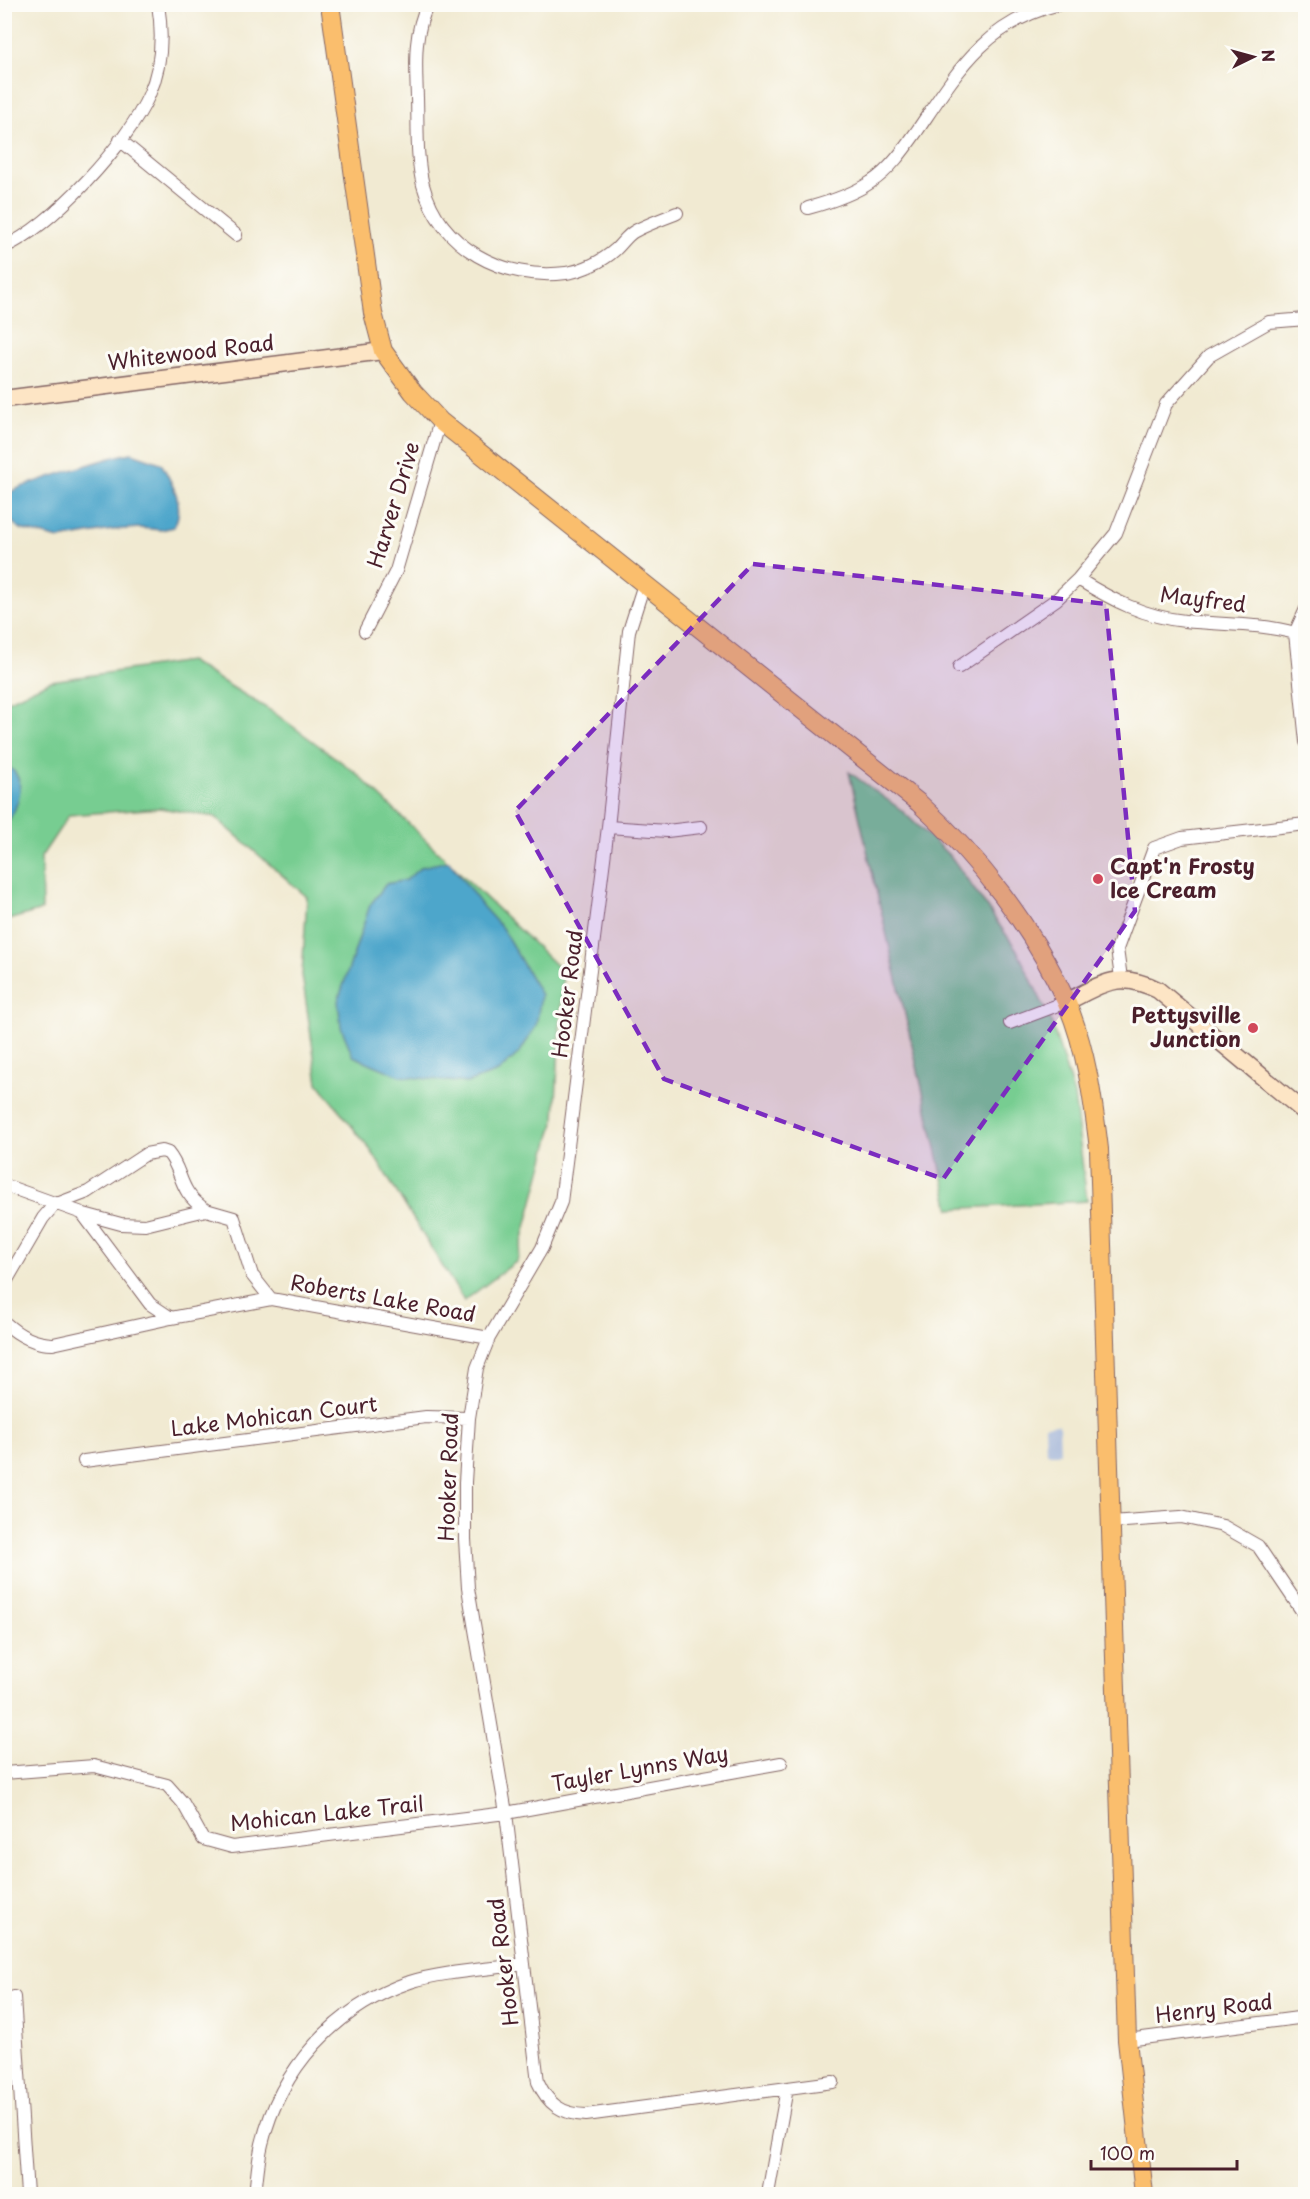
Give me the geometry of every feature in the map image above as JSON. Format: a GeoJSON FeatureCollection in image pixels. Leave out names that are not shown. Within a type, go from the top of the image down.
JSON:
{"type":"FeatureCollection","features":[{"type":"Feature","properties":{"kind":"main road"},"geometry":{"type":"LineString","coordinates":[[330,4],[373,313],[383,351],[413,392],[440,420],[919,803],[959,840],[996,887],[1035,946],[1066,1002],[1083,1054],[1099,1149],[1127,2040],[1144,2194]]}},
{"type":"Feature","properties":{"kind":"street"},"geometry":{"type":"LineString","coordinates":[[4,247],[22,239],[60,210],[120,140],[140,111],[155,77],[161,49],[158,4]]}},
{"type":"Feature","properties":{"kind":"street"},"geometry":{"type":"LineString","coordinates":[[428,4],[420,20],[416,48],[420,165],[424,187],[433,208],[452,235],[470,252],[488,263],[509,270],[565,273],[582,270],[613,252],[633,232],[677,213]]}},
{"type":"Feature","properties":{"kind":"street"},"geometry":{"type":"LineString","coordinates":[[808,208],[833,201],[873,182],[909,143],[964,61],[1007,25],[1037,10],[1060,4]]}},
{"type":"Feature","properties":{"kind":"street"},"geometry":{"type":"LineString","coordinates":[[120,140],[236,235]]}},
{"type":"Feature","properties":{"kind":"street"},"geometry":{"type":"LineString","coordinates":[[960,667],[1057,599],[1078,579],[1116,533],[1166,404],[1209,356],[1269,322],[1305,319]]}},
{"type":"Feature","properties":{"kind":"street","name":"Whitewood Road"},"geometry":{"type":"LineString","coordinates":[[4,399],[383,351]]}},
{"type":"Feature","properties":{"kind":"street","name":"Harver Drive"},"geometry":{"type":"LineString","coordinates":[[365,632],[396,571],[440,420]]}},
{"type":"Feature","properties":{"kind":"street","name":"Mayfred"},"geometry":{"type":"LineString","coordinates":[[1078,579],[1119,605],[1182,621],[1273,627],[1295,633]]}},
{"type":"Feature","properties":{"kind":"street","name":"Hooker Road"},"geometry":{"type":"LineString","coordinates":[[644,584],[628,631],[608,827],[561,1202],[542,1248],[489,1338],[477,1368],[470,1418],[465,1539],[468,1588],[506,1814],[538,2082],[552,2105],[561,2111],[586,2115],[832,2082]]}},
{"type":"Feature","properties":{"kind":"street"},"geometry":{"type":"LineString","coordinates":[[1305,609],[1295,633],[1305,742]]}},
{"type":"Feature","properties":{"kind":"street"},"geometry":{"type":"LineString","coordinates":[[1121,978],[1117,949],[1154,848],[1182,838],[1305,824]]}},
{"type":"Feature","properties":{"kind":"street"},"geometry":{"type":"LineString","coordinates":[[608,827],[667,831],[701,827]]}},
{"type":"Feature","properties":{"kind":"street"},"geometry":{"type":"LineString","coordinates":[[1010,1023],[1121,978],[1141,981],[1158,990],[1305,1113]]}},
{"type":"Feature","properties":{"kind":"street","name":"Roberts Lake Road"},"geometry":{"type":"LineString","coordinates":[[54,1205],[88,1192],[133,1160],[146,1154],[162,1151],[171,1158],[178,1177],[191,1198],[206,1210],[234,1218],[252,1275],[271,1299]]}},
{"type":"Feature","properties":{"kind":"street"},"geometry":{"type":"LineString","coordinates":[[4,1185],[54,1205],[121,1224],[145,1225],[206,1210]]}},
{"type":"Feature","properties":{"kind":"street"},"geometry":{"type":"LineString","coordinates":[[4,1285],[43,1218],[54,1205]]}},
{"type":"Feature","properties":{"kind":"street"},"geometry":{"type":"LineString","coordinates":[[82,1214],[150,1304],[171,1318]]}},
{"type":"Feature","properties":{"kind":"street","name":"Roberts Lake Road"},"geometry":{"type":"LineString","coordinates":[[4,1322],[22,1336],[35,1342],[53,1344],[271,1299],[489,1338]]}},
{"type":"Feature","properties":{"kind":"street","name":"Lake Mohican Court"},"geometry":{"type":"LineString","coordinates":[[84,1461],[426,1417],[470,1418]]}},
{"type":"Feature","properties":{"kind":"street"},"geometry":{"type":"LineString","coordinates":[[1112,1522],[1181,1517],[1223,1526],[1258,1546],[1305,1617]]}},
{"type":"Feature","properties":{"kind":"street","name":"Tayler Lynns Way"},"geometry":{"type":"LineString","coordinates":[[506,1814],[781,1763]]}},
{"type":"Feature","properties":{"kind":"street","name":"Mohican Lake Trail"},"geometry":{"type":"LineString","coordinates":[[4,1773],[94,1766],[167,1785],[183,1803],[203,1839],[232,1846],[506,1814]]}},
{"type":"Feature","properties":{"kind":"street"},"geometry":{"type":"LineString","coordinates":[[255,2194],[261,2146],[270,2117],[287,2080],[306,2053],[344,2018],[363,2004],[412,1982],[524,1964]]}},
{"type":"Feature","properties":{"kind":"street"},"geometry":{"type":"LineString","coordinates":[[14,1997],[27,2194]]}},
{"type":"Feature","properties":{"kind":"street","name":"Henry Road"},"geometry":{"type":"LineString","coordinates":[[1127,2040],[1305,2017]]}},
{"type":"Feature","properties":{"kind":"street"},"geometry":{"type":"LineString","coordinates":[[768,2194],[787,2088]]}},
{"type":"Feature","properties":{"kind":"highlighted area"},"geometry":{"type":"Polygon","coordinates":[[[753,564],[1106,604],[1135,911],[943,1179],[664,1079],[515,811],[753,564]]]}},
{"type":"Feature","properties":{"kind":"shaded area"},"geometry":{"type":"Polygon","coordinates":[[[1059,1424],[1060,1453],[1046,1453],[1045,1425],[1059,1424]]]}},
{"type":"Feature","properties":{"kind":"green space"},"geometry":{"type":"Polygon","coordinates":[[[189,661],[273,712],[355,772],[563,972],[555,1119],[517,1261],[464,1301],[372,1152],[318,1083],[302,975],[307,897],[215,817],[160,808],[69,815],[41,857],[42,910],[5,921],[5,702],[51,681],[189,661]]]}},
{"type":"Feature","properties":{"kind":"green space"},"geometry":{"type":"Polygon","coordinates":[[[849,772],[900,809],[952,858],[1017,950],[1051,1021],[1074,1095],[1087,1201],[950,1209],[849,772]]]}},
{"type":"Feature","properties":{"kind":"water"},"geometry":{"type":"Polygon","coordinates":[[[132,453],[161,463],[173,486],[178,502],[179,511],[174,527],[161,530],[140,528],[112,530],[59,539],[20,529],[11,521],[5,504],[11,492],[69,471],[132,453]]]}},
{"type":"Feature","properties":{"kind":"water"},"geometry":{"type":"Polygon","coordinates":[[[4,765],[17,776],[19,784],[18,802],[5,825],[4,765]]]}},
{"type":"Feature","properties":{"kind":"water"},"geometry":{"type":"Polygon","coordinates":[[[449,861],[483,907],[502,928],[541,995],[536,1026],[520,1052],[498,1072],[467,1083],[400,1076],[353,1056],[341,1027],[338,1001],[370,905],[386,884],[406,880],[421,867],[449,861]]]}},
{"type":"Feature","properties":{"kind":"place","name":"Capt'n Frosty Ice Cream"},"geometry":{"type":"Point","coordinates":[1098,879]}},
{"type":"Feature","properties":{"kind":"place","name":"Pettysville Junction"},"geometry":{"type":"Point","coordinates":[1253,1028]}}]}
